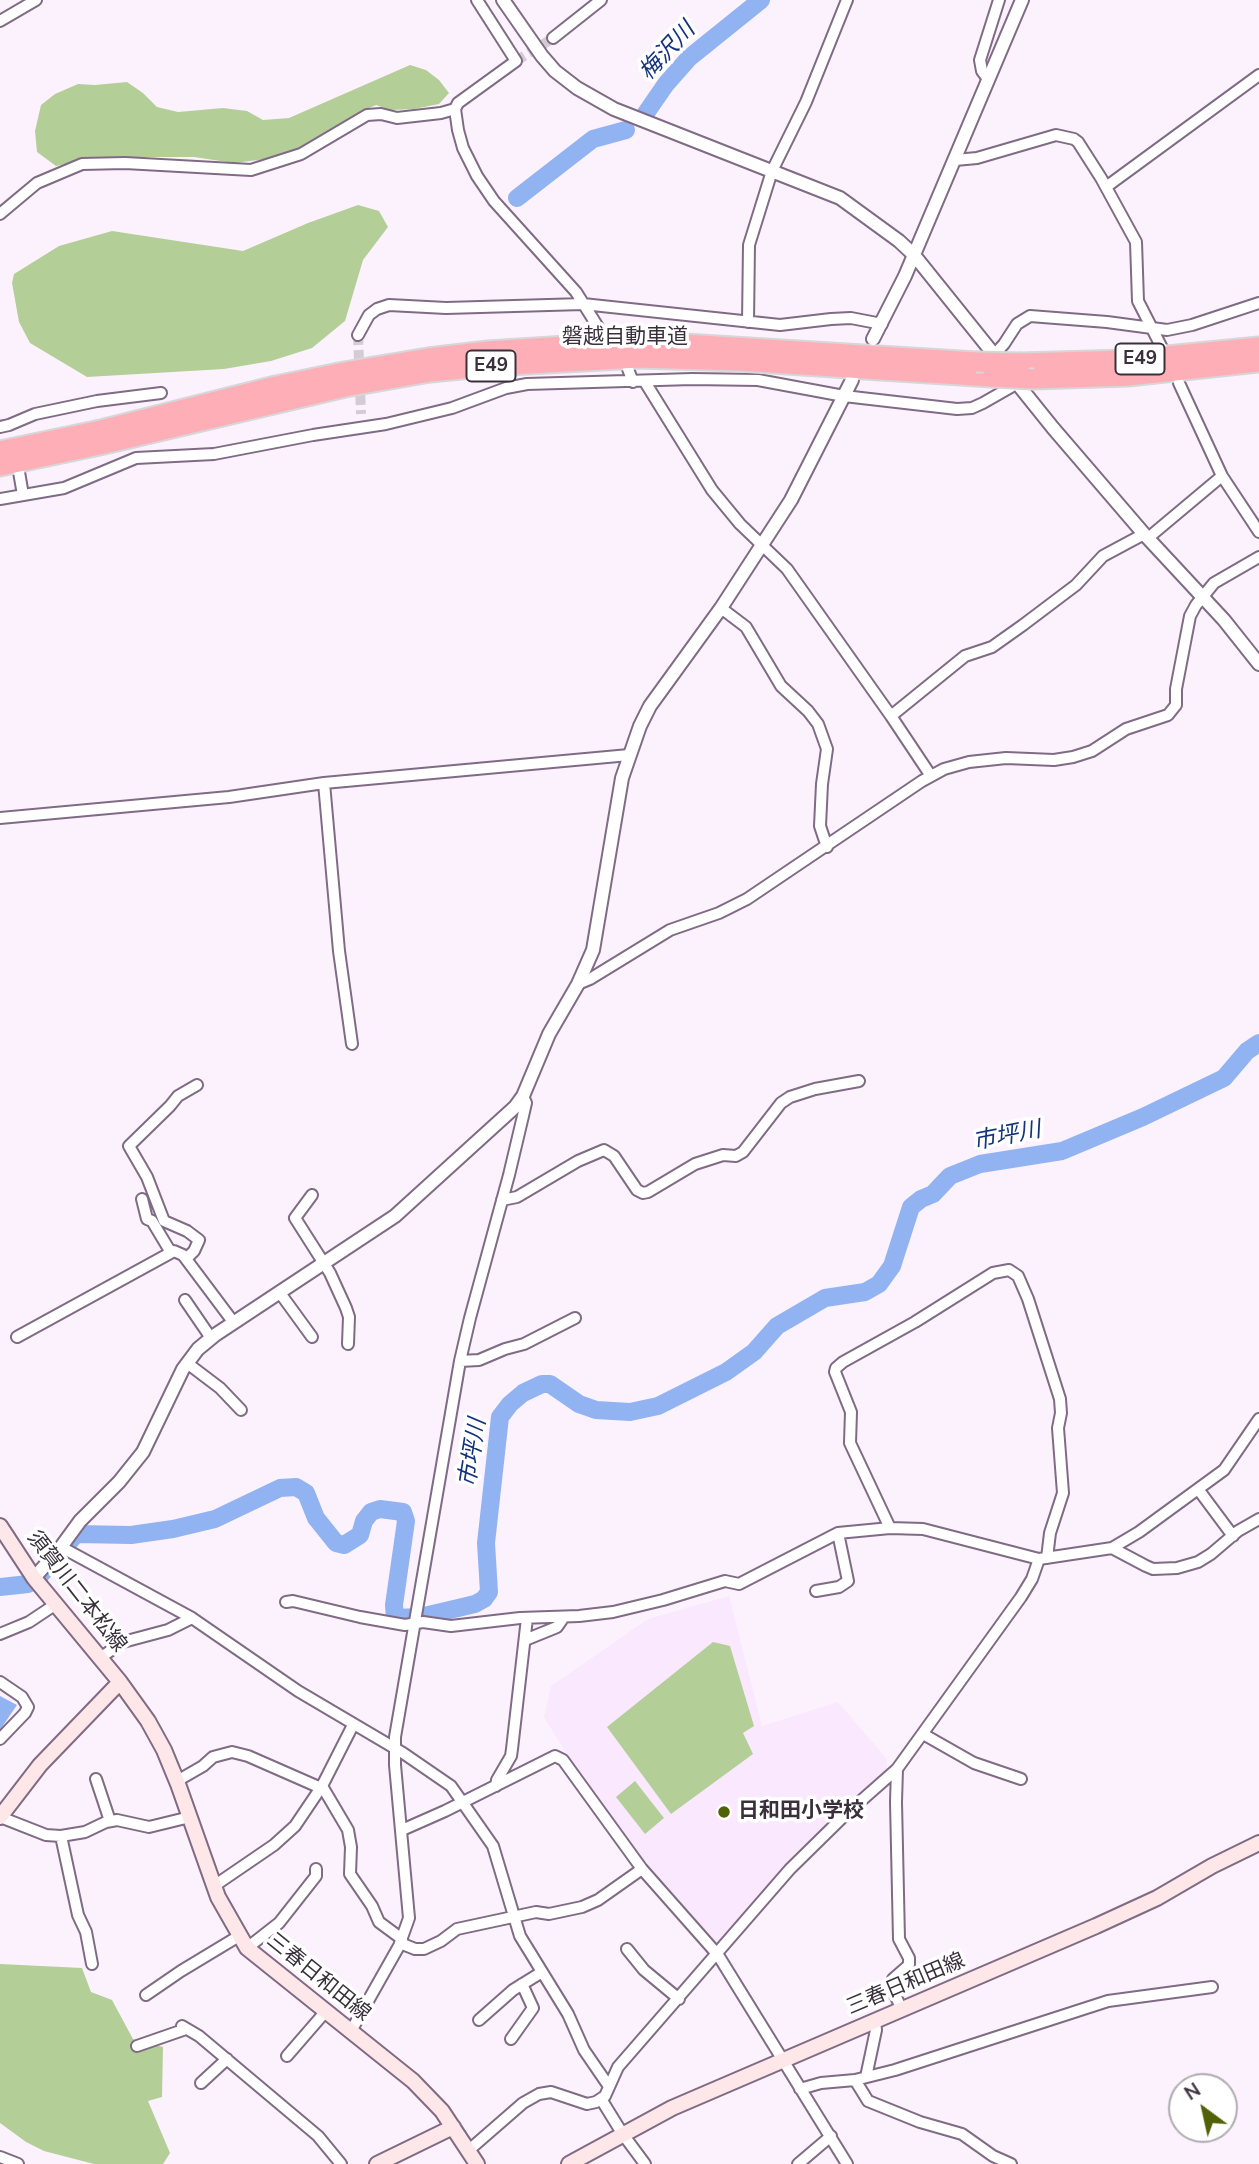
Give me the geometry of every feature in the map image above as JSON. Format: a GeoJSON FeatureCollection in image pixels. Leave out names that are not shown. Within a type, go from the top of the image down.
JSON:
{"type":"FeatureCollection","features":[{"type":"Feature","properties":{"kind":"highway","name":"磐越自動車道"},"geometry":{"type":"LineString","coordinates":[[6,444],[102,430],[276,386],[344,372],[488,351],[598,344],[685,344],[985,358],[1021,363],[1126,360],[1259,347]]}},
{"type":"Feature","properties":{"kind":"highway","name":"磐越自動車道"},"geometry":{"type":"LineString","coordinates":[[0,466],[345,387],[430,372],[503,365],[639,358],[739,361],[1026,381],[1128,376],[1259,362]]}},
{"type":"Feature","properties":{"kind":"main road","name":"須賀川二本松線"},"geometry":{"type":"LineString","coordinates":[[0,1526],[34,1578],[120,1682]]}},
{"type":"Feature","properties":{"kind":"main road","name":"三春日和田線"},"geometry":{"type":"LineString","coordinates":[[120,1682],[148,1721],[163,1750],[177,1781],[214,1886],[243,1942],[413,2081],[453,2127],[477,2164]]}},
{"type":"Feature","properties":{"kind":"main road"},"geometry":{"type":"LineString","coordinates":[[1,1811],[40,1765],[120,1682]]}},
{"type":"Feature","properties":{"kind":"main road","name":"三春日和田線"},"geometry":{"type":"LineString","coordinates":[[569,2164],[672,2108],[1108,1921],[1259,1843]]}},
{"type":"Feature","properties":{"kind":"main road"},"geometry":{"type":"LineString","coordinates":[[377,2164],[453,2127]]}},
{"type":"Feature","properties":{"kind":"street"},"geometry":{"type":"LineString","coordinates":[[0,21],[36,0]]}},
{"type":"Feature","properties":{"kind":"street"},"geometry":{"type":"LineString","coordinates":[[477,0],[516,61],[460,100],[455,109],[460,139],[477,176],[494,201],[576,292],[598,327]]}},
{"type":"Feature","properties":{"kind":"street"},"geometry":{"type":"LineString","coordinates":[[503,0],[542,56],[555,71],[577,88],[614,109],[840,198],[914,254],[985,358],[1026,381],[1053,428],[1146,536],[1224,620],[1259,664]]}},
{"type":"Feature","properties":{"kind":"street"},"geometry":{"type":"LineString","coordinates":[[553,38],[601,0]]}},
{"type":"Feature","properties":{"kind":"street"},"geometry":{"type":"LineString","coordinates":[[748,322],[749,246],[772,171],[806,102],[847,0]]}},
{"type":"Feature","properties":{"kind":"street"},"geometry":{"type":"LineString","coordinates":[[988,79],[982,71],[980,60],[999,0]]}},
{"type":"Feature","properties":{"kind":"street"},"geometry":{"type":"LineString","coordinates":[[873,340],[914,254],[1022,0]]}},
{"type":"Feature","properties":{"kind":"street"},"geometry":{"type":"LineString","coordinates":[[1106,187],[1259,75]]}},
{"type":"Feature","properties":{"kind":"street"},"geometry":{"type":"LineString","coordinates":[[0,214],[37,183],[82,164],[125,163],[251,170],[301,154],[367,115],[381,114],[397,118],[424,116],[455,109]]}},
{"type":"Feature","properties":{"kind":"street"},"geometry":{"type":"LineString","coordinates":[[955,159],[969,160],[1056,135],[1074,139],[1084,148],[1136,242],[1138,301],[1163,349]]}},
{"type":"Feature","properties":{"kind":"street"},"geometry":{"type":"LineString","coordinates":[[985,358],[1017,324],[1030,316],[1167,330],[1192,325],[1259,303]]}},
{"type":"Feature","properties":{"kind":"street"},"geometry":{"type":"LineString","coordinates":[[358,335],[369,315],[389,305],[446,308],[583,304],[780,325],[831,318],[851,318],[882,324]]}},
{"type":"Feature","properties":{"kind":"street"},"geometry":{"type":"LineString","coordinates":[[628,369],[712,490],[740,524],[787,569],[931,776]]}},
{"type":"Feature","properties":{"kind":"street"},"geometry":{"type":"LineString","coordinates":[[0,499],[64,488],[136,458],[214,454],[386,424],[452,408],[506,387],[561,382],[758,380],[844,396],[972,408],[1026,381]]}},
{"type":"Feature","properties":{"kind":"street"},"geometry":{"type":"LineString","coordinates":[[34,1578],[80,1521],[119,1482],[143,1452],[187,1363],[211,1338],[401,1212],[523,1096],[549,1034],[578,984],[593,950],[622,778],[650,706],[720,608],[791,500],[852,380]]}},
{"type":"Feature","properties":{"kind":"street"},"geometry":{"type":"LineString","coordinates":[[1179,383],[1222,476],[1259,532]]}},
{"type":"Feature","properties":{"kind":"street"},"geometry":{"type":"LineString","coordinates":[[6,444],[5,426],[35,414],[97,401],[161,393]]}},
{"type":"Feature","properties":{"kind":"street"},"geometry":{"type":"LineString","coordinates":[[361,414],[362,428]]}},
{"type":"Feature","properties":{"kind":"street"},"geometry":{"type":"LineString","coordinates":[[19,472],[23,495]]}},
{"type":"Feature","properties":{"kind":"street"},"geometry":{"type":"LineString","coordinates":[[891,716],[965,656],[992,647],[1076,585],[1103,556],[1146,536],[1222,476]]}},
{"type":"Feature","properties":{"kind":"street"},"geometry":{"type":"LineString","coordinates":[[578,984],[670,930],[719,913],[747,899],[944,769],[969,762],[1006,758],[1054,760],[1073,757],[1092,751],[1126,729],[1168,715],[1176,705],[1176,689],[1190,616],[1214,583],[1259,557]]}},
{"type":"Feature","properties":{"kind":"street"},"geometry":{"type":"LineString","coordinates":[[720,608],[746,627],[780,686],[808,711],[818,724],[827,749],[820,826],[827,847]]}},
{"type":"Feature","properties":{"kind":"street"},"geometry":{"type":"LineString","coordinates":[[0,818],[229,797],[324,783],[629,755]]}},
{"type":"Feature","properties":{"kind":"street"},"geometry":{"type":"LineString","coordinates":[[324,783],[338,951],[352,1044]]}},
{"type":"Feature","properties":{"kind":"street"},"geometry":{"type":"LineString","coordinates":[[502,1200],[517,1197],[578,1161],[604,1150],[614,1156],[637,1190],[648,1192],[695,1164],[723,1155],[736,1156],[743,1152],[781,1103],[790,1097],[859,1081]]}},
{"type":"Feature","properties":{"kind":"street"},"geometry":{"type":"LineString","coordinates":[[186,1259],[200,1243],[199,1240],[164,1220],[147,1177],[129,1146],[178,1096],[197,1085]]}},
{"type":"Feature","properties":{"kind":"street"},"geometry":{"type":"LineString","coordinates":[[351,2031],[401,1941],[409,1918],[395,1749],[460,1361],[523,1116],[526,1102],[523,1096]]}},
{"type":"Feature","properties":{"kind":"street"},"geometry":{"type":"LineString","coordinates":[[312,1195],[295,1218],[325,1264],[348,1313],[348,1344]]}},
{"type":"Feature","properties":{"kind":"street"},"geometry":{"type":"LineString","coordinates":[[142,1199],[147,1219],[152,1221],[170,1251]]}},
{"type":"Feature","properties":{"kind":"street"},"geometry":{"type":"LineString","coordinates":[[17,1337],[170,1251],[178,1251],[186,1259],[234,1323]]}},
{"type":"Feature","properties":{"kind":"street"},"geometry":{"type":"LineString","coordinates":[[468,2150],[523,2103],[539,2094],[551,2092],[587,2104],[601,2099],[607,2093],[608,2085],[618,2067],[790,1869],[897,1769],[1032,1579],[1043,1559],[1063,1493],[1058,1428],[1060,1399],[1028,1299],[1018,1276],[1009,1270],[993,1273],[836,1368],[835,1372],[850,1412],[850,1443],[890,1528]]}},
{"type":"Feature","properties":{"kind":"street"},"geometry":{"type":"LineString","coordinates":[[280,1293],[312,1337]]}},
{"type":"Feature","properties":{"kind":"street"},"geometry":{"type":"LineString","coordinates":[[185,1300],[211,1338]]}},
{"type":"Feature","properties":{"kind":"street"},"geometry":{"type":"LineString","coordinates":[[460,1361],[478,1360],[500,1350],[524,1344],[575,1318]]}},
{"type":"Feature","properties":{"kind":"street"},"geometry":{"type":"LineString","coordinates":[[187,1363],[220,1388],[241,1410]]}},
{"type":"Feature","properties":{"kind":"street"},"geometry":{"type":"LineString","coordinates":[[286,1602],[293,1601],[362,1618],[405,1625],[423,1622],[451,1626],[613,1612],[725,1581],[739,1584],[838,1533],[890,1528],[923,1529],[1043,1559],[1112,1548],[1139,1532],[1228,1465],[1259,1419]]}},
{"type":"Feature","properties":{"kind":"street"},"geometry":{"type":"LineString","coordinates":[[1198,1489],[1233,1536]]}},
{"type":"Feature","properties":{"kind":"street"},"geometry":{"type":"LineString","coordinates":[[1112,1548],[1153,1569],[1177,1568],[1198,1562],[1259,1519]]}},
{"type":"Feature","properties":{"kind":"street"},"geometry":{"type":"LineString","coordinates":[[816,1591],[839,1587],[848,1581],[838,1533]]}},
{"type":"Feature","properties":{"kind":"street"},"geometry":{"type":"LineString","coordinates":[[61,1547],[191,1618],[451,1786],[496,1854],[520,1936],[568,2014],[584,2050],[608,2085]]}},
{"type":"Feature","properties":{"kind":"street"},"geometry":{"type":"LineString","coordinates":[[0,1634],[29,1622],[56,1604]]}},
{"type":"Feature","properties":{"kind":"street"},"geometry":{"type":"LineString","coordinates":[[526,1640],[557,1627],[564,1617]]}},
{"type":"Feature","properties":{"kind":"street"},"geometry":{"type":"LineString","coordinates":[[100,1658],[122,1642],[168,1630],[191,1618]]}},
{"type":"Feature","properties":{"kind":"street"},"geometry":{"type":"LineString","coordinates":[[496,1786],[512,1751],[527,1618]]}},
{"type":"Feature","properties":{"kind":"street"},"geometry":{"type":"LineString","coordinates":[[0,1682],[22,1697],[28,1707],[0,1739]]}},
{"type":"Feature","properties":{"kind":"street"},"geometry":{"type":"LineString","coordinates":[[214,1886],[247,1865],[295,1826],[321,1787],[354,1725]]}},
{"type":"Feature","properties":{"kind":"street"},"geometry":{"type":"LineString","coordinates":[[923,1734],[961,1757],[1021,1779]]}},
{"type":"Feature","properties":{"kind":"street"},"geometry":{"type":"LineString","coordinates":[[177,1781],[213,1757],[232,1752],[248,1756],[321,1787],[348,1830],[351,1847],[350,1874],[372,1906],[379,1922],[415,1949],[424,1949],[441,1941],[457,1929],[536,1912],[549,1914],[592,1903],[642,1869]]}},
{"type":"Feature","properties":{"kind":"street"},"geometry":{"type":"LineString","coordinates":[[402,1830],[555,1756],[563,1760],[642,1869],[718,1955],[847,2164]]}},
{"type":"Feature","properties":{"kind":"street"},"geometry":{"type":"LineString","coordinates":[[897,1769],[899,1939],[909,1958],[909,1965],[893,1979],[891,1986],[902,2010]]}},
{"type":"Feature","properties":{"kind":"street"},"geometry":{"type":"LineString","coordinates":[[96,1779],[110,1821]]}},
{"type":"Feature","properties":{"kind":"street"},"geometry":{"type":"LineString","coordinates":[[1,1811],[46,1835],[61,1836],[85,1832],[110,1821],[149,1827],[190,1817]]}},
{"type":"Feature","properties":{"kind":"street"},"geometry":{"type":"LineString","coordinates":[[61,1836],[92,1964]]}},
{"type":"Feature","properties":{"kind":"street"},"geometry":{"type":"LineString","coordinates":[[146,1995],[181,1971],[270,1931],[286,1916],[316,1876],[316,1869]]}},
{"type":"Feature","properties":{"kind":"street"},"geometry":{"type":"LineString","coordinates":[[627,1950],[644,1970],[679,1999]]}},
{"type":"Feature","properties":{"kind":"street"},"geometry":{"type":"LineString","coordinates":[[480,2020],[522,1984],[542,1972]]}},
{"type":"Feature","properties":{"kind":"street"},"geometry":{"type":"LineString","coordinates":[[511,2039],[533,2008],[522,1984]]}},
{"type":"Feature","properties":{"kind":"street"},"geometry":{"type":"LineString","coordinates":[[800,2089],[895,2070],[1108,2001],[1212,1987]]}},
{"type":"Feature","properties":{"kind":"street"},"geometry":{"type":"LineString","coordinates":[[287,2056],[326,2011]]}},
{"type":"Feature","properties":{"kind":"street"},"geometry":{"type":"LineString","coordinates":[[875,2021],[876,2030],[860,2078],[868,2101],[920,2122],[962,2134],[993,2156],[1011,2164]]}},
{"type":"Feature","properties":{"kind":"street"},"geometry":{"type":"LineString","coordinates":[[136,2046],[184,2027],[227,2059],[318,2136],[341,2164]]}},
{"type":"Feature","properties":{"kind":"street"},"geometry":{"type":"LineString","coordinates":[[201,2082],[227,2059]]}},
{"type":"Feature","properties":{"kind":"street"},"geometry":{"type":"LineString","coordinates":[[601,2099],[645,2164]]}},
{"type":"Feature","properties":{"kind":"street"},"geometry":{"type":"LineString","coordinates":[[798,2164],[831,2136]]}},
{"type":"Feature","properties":{"kind":"street"},"geometry":{"type":"LineString","coordinates":[[0,2157],[18,2164]]}},
{"type":"Feature","properties":{"kind":"shaded area","name":"日和田小学校"},"geometry":{"type":"Polygon","coordinates":[[[729,1596],[762,1726],[838,1702],[887,1759],[887,1769],[793,1855],[718,1946],[682,1912],[568,1756],[544,1717],[551,1686],[648,1619],[729,1596]]]}},
{"type":"Feature","properties":{"kind":"green space"},"geometry":{"type":"Polygon","coordinates":[[[410,65],[426,70],[439,80],[449,93],[439,104],[390,110],[376,105],[299,149],[266,159],[234,163],[194,157],[103,157],[56,166],[37,152],[35,131],[41,105],[55,94],[78,84],[127,82],[157,107],[178,112],[223,108],[247,111],[263,120],[289,118],[410,65]]]}},
{"type":"Feature","properties":{"kind":"green space"},"geometry":{"type":"Polygon","coordinates":[[[358,205],[379,211],[388,227],[363,260],[345,321],[312,348],[271,361],[224,369],[87,377],[30,343],[19,322],[12,283],[14,274],[59,246],[112,231],[243,251],[358,205]]]}},
{"type":"Feature","properties":{"kind":"green space"},"geometry":{"type":"Polygon","coordinates":[[[713,1642],[730,1646],[754,1726],[743,1733],[753,1754],[671,1814],[607,1727],[713,1642]]]}},
{"type":"Feature","properties":{"kind":"green space"},"geometry":{"type":"Polygon","coordinates":[[[635,1781],[664,1818],[645,1834],[616,1797],[635,1781]]]}},
{"type":"Feature","properties":{"kind":"green space"},"geometry":{"type":"Polygon","coordinates":[[[0,1964],[82,1968],[91,1992],[112,2000],[133,2039],[163,2047],[162,2097],[148,2101],[170,2153],[163,2164],[94,2164],[44,2151],[0,2123],[0,1964]]]}},
{"type":"Feature","properties":{"kind":"water"},"geometry":{"type":"Polygon","coordinates":[[[0,1696],[17,1705],[0,1730],[0,1696]]]}},
{"type":"Feature","properties":{"kind":"waterway","name":"梅沢川"},"geometry":{"type":"LineString","coordinates":[[646,113],[666,84],[689,58],[761,0]]}},
{"type":"Feature","properties":{"kind":"waterway","name":"梅沢川"},"geometry":{"type":"LineString","coordinates":[[517,198],[593,139],[626,130]]}},
{"type":"Feature","properties":{"kind":"waterway","name":"市坪川"},"geometry":{"type":"LineString","coordinates":[[0,1587],[28,1584],[36,1580],[76,1534],[131,1535],[173,1529],[215,1519],[280,1488],[296,1487],[306,1493],[316,1518],[336,1543],[344,1545],[360,1535],[364,1521],[371,1512],[380,1509],[403,1512],[406,1521],[394,1605],[395,1618],[420,1617],[475,1604],[489,1592],[486,1543],[500,1417],[523,1393],[542,1384],[550,1384],[579,1404],[596,1410],[630,1412],[658,1406],[726,1372],[754,1352],[777,1326],[825,1298],[865,1292],[879,1284],[892,1266],[911,1207],[933,1194],[950,1176],[980,1164],[1062,1151],[1143,1117],[1224,1078],[1247,1051],[1259,1043]]}},
{"type":"Feature","properties":{"kind":"tunnel"},"geometry":{"type":"LineString","coordinates":[[516,61],[553,38]]}},
{"type":"Feature","properties":{"kind":"tunnel"},"geometry":{"type":"LineString","coordinates":[[358,335],[361,414]]}},
{"type":"Feature","properties":{"kind":"place","name":"日和田小学校"},"geometry":{"type":"Point","coordinates":[724,1812]}}]}
